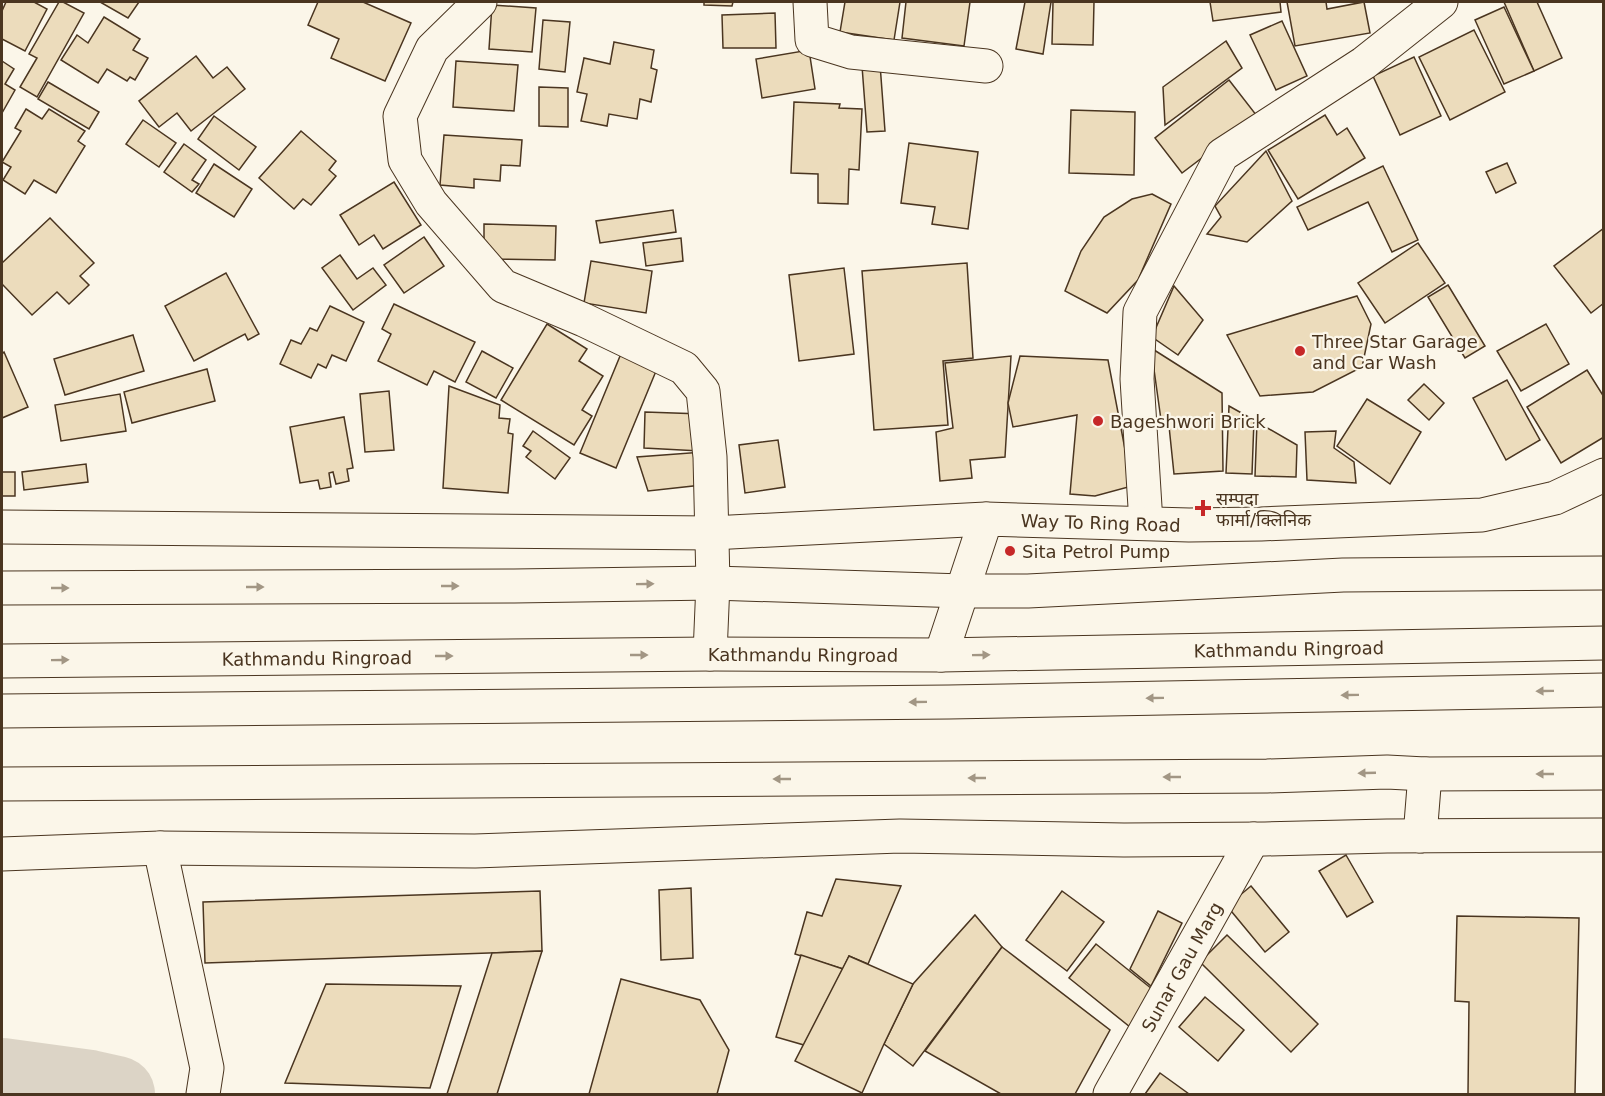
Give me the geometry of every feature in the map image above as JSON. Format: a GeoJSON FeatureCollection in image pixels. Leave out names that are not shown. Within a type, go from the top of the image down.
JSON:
{"type":"FeatureCollection","features":[{"type":"Feature","properties":{"kind":"main road"},"geometry":{"type":"LineString","coordinates":[[480,2],[432,49],[404,106],[400,116],[405,160],[431,203],[503,286],[594,325],[684,368],[703,391],[710,457],[713,583],[710,654]]}},
{"type":"Feature","properties":{"kind":"main road"},"geometry":{"type":"LineString","coordinates":[[810,2],[812,40],[851,52],[986,66]]}},
{"type":"Feature","properties":{"kind":"main road"},"geometry":{"type":"LineString","coordinates":[[1146,523],[1137,379],[1140,312],[1222,155],[1364,63],[1441,2]]}},
{"type":"Feature","properties":{"kind":"main road","name":"Way To Ring Road"},"geometry":{"type":"LineString","coordinates":[[2,527],[712,533],[986,519],[1188,525],[1261,524],[1482,515],[1556,498],[1604,475]]}},
{"type":"Feature","properties":{"kind":"main road"},"geometry":{"type":"LineString","coordinates":[[941,655],[986,519]]}},
{"type":"Feature","properties":{"kind":"main road"},"geometry":{"type":"LineString","coordinates":[[2,588],[713,583],[963,591],[1039,590],[1343,575],[1604,573]]}},
{"type":"Feature","properties":{"kind":"main road","name":"Kathmandu Ringroad"},"geometry":{"type":"LineString","coordinates":[[2,661],[710,654],[941,655],[1604,643]]}},
{"type":"Feature","properties":{"kind":"main road"},"geometry":{"type":"LineString","coordinates":[[2,711],[961,702],[1604,690]]}},
{"type":"Feature","properties":{"kind":"main road"},"geometry":{"type":"LineString","coordinates":[[2,784],[1255,776],[1388,772],[1425,774],[1604,773]]}},
{"type":"Feature","properties":{"kind":"main road"},"geometry":{"type":"LineString","coordinates":[[1420,836],[1425,774]]}},
{"type":"Feature","properties":{"kind":"main road"},"geometry":{"type":"LineString","coordinates":[[2,854],[160,848],[475,851],[900,837],[1124,840],[1604,835]]}},
{"type":"Feature","properties":{"kind":"main road","name":"Sunar Gau Marg"},"geometry":{"type":"LineString","coordinates":[[1110,1095],[1253,839]]}},
{"type":"Feature","properties":{"kind":"main road"},"geometry":{"type":"LineString","coordinates":[[160,848],[205,1082]]}},
{"type":"Feature","properties":{"kind":"building"},"geometry":{"type":"Polygon","coordinates":[[[6,2],[34,2],[47,9],[25,51],[2,39],[2,11],[6,2]]]}},
{"type":"Feature","properties":{"kind":"building"},"geometry":{"type":"Polygon","coordinates":[[[59,2],[84,13],[37,97],[20,87],[37,58],[29,54],[59,2]]]}},
{"type":"Feature","properties":{"kind":"building"},"geometry":{"type":"Polygon","coordinates":[[[100,2],[139,2],[128,18],[100,2]]]}},
{"type":"Feature","properties":{"kind":"building"},"geometry":{"type":"Polygon","coordinates":[[[318,2],[363,2],[411,23],[385,81],[331,58],[339,39],[308,25],[318,2]]]}},
{"type":"Feature","properties":{"kind":"building"},"geometry":{"type":"Polygon","coordinates":[[[704,2],[733,2],[732,6],[704,5],[704,2]]]}},
{"type":"Feature","properties":{"kind":"building"},"geometry":{"type":"Polygon","coordinates":[[[845,2],[900,2],[894,40],[840,32],[845,2]]]}},
{"type":"Feature","properties":{"kind":"building"},"geometry":{"type":"Polygon","coordinates":[[[906,2],[970,2],[964,46],[902,38],[906,2]]]}},
{"type":"Feature","properties":{"kind":"building"},"geometry":{"type":"Polygon","coordinates":[[[1025,2],[1051,2],[1043,54],[1016,49],[1025,2]]]}},
{"type":"Feature","properties":{"kind":"building"},"geometry":{"type":"Polygon","coordinates":[[[1053,2],[1094,2],[1093,45],[1052,44],[1053,2]]]}},
{"type":"Feature","properties":{"kind":"building"},"geometry":{"type":"Polygon","coordinates":[[[1210,2],[1280,2],[1281,12],[1213,21],[1210,2]]]}},
{"type":"Feature","properties":{"kind":"building"},"geometry":{"type":"Polygon","coordinates":[[[1287,2],[1326,2],[1327,9],[1364,2],[1370,33],[1295,46],[1287,2]]]}},
{"type":"Feature","properties":{"kind":"building"},"geometry":{"type":"Polygon","coordinates":[[[1504,2],[1537,2],[1562,58],[1534,71],[1504,2]]]}},
{"type":"Feature","properties":{"kind":"building"},"geometry":{"type":"Polygon","coordinates":[[[492,5],[536,8],[532,52],[489,49],[492,5]]]}},
{"type":"Feature","properties":{"kind":"building"},"geometry":{"type":"Polygon","coordinates":[[[1504,7],[1534,71],[1504,84],[1475,20],[1504,7]]]}},
{"type":"Feature","properties":{"kind":"building"},"geometry":{"type":"Polygon","coordinates":[[[775,13],[776,48],[723,48],[722,15],[775,13]]]}},
{"type":"Feature","properties":{"kind":"building"},"geometry":{"type":"Polygon","coordinates":[[[104,17],[140,39],[133,50],[148,58],[135,80],[130,77],[127,81],[107,69],[98,83],[61,60],[77,35],[88,43],[104,17]]]}},
{"type":"Feature","properties":{"kind":"building"},"geometry":{"type":"Polygon","coordinates":[[[543,20],[570,22],[565,72],[539,69],[543,20]]]}},
{"type":"Feature","properties":{"kind":"building"},"geometry":{"type":"Polygon","coordinates":[[[1282,21],[1307,76],[1276,90],[1250,35],[1282,21]]]}},
{"type":"Feature","properties":{"kind":"building"},"geometry":{"type":"Polygon","coordinates":[[[1474,30],[1505,92],[1450,120],[1419,57],[1474,30]]]}},
{"type":"Feature","properties":{"kind":"building"},"geometry":{"type":"Polygon","coordinates":[[[1226,41],[1242,68],[1165,125],[1163,87],[1226,41]]]}},
{"type":"Feature","properties":{"kind":"building"},"geometry":{"type":"Polygon","coordinates":[[[614,42],[654,50],[651,68],[657,70],[651,102],[640,99],[637,119],[609,114],[607,126],[581,121],[587,94],[577,92],[584,58],[610,64],[614,42]]]}},
{"type":"Feature","properties":{"kind":"building"},"geometry":{"type":"Polygon","coordinates":[[[809,50],[815,89],[762,98],[756,59],[809,50]]]}},
{"type":"Feature","properties":{"kind":"building"},"geometry":{"type":"Polygon","coordinates":[[[196,56],[213,78],[227,67],[245,89],[191,131],[177,113],[159,127],[139,101],[196,56]]]}},
{"type":"Feature","properties":{"kind":"building"},"geometry":{"type":"Polygon","coordinates":[[[1414,57],[1441,116],[1400,135],[1373,76],[1414,57]]]}},
{"type":"Feature","properties":{"kind":"building"},"geometry":{"type":"Polygon","coordinates":[[[2,61],[14,69],[5,84],[15,90],[2,113],[2,61]]]}},
{"type":"Feature","properties":{"kind":"building"},"geometry":{"type":"Polygon","coordinates":[[[456,61],[518,65],[514,111],[453,107],[456,61]]]}},
{"type":"Feature","properties":{"kind":"building"},"geometry":{"type":"Polygon","coordinates":[[[880,64],[885,131],[867,132],[862,66],[880,64]]]}},
{"type":"Feature","properties":{"kind":"building"},"geometry":{"type":"Polygon","coordinates":[[[1229,80],[1257,116],[1182,173],[1155,138],[1229,80]]]}},
{"type":"Feature","properties":{"kind":"building"},"geometry":{"type":"Polygon","coordinates":[[[48,82],[99,112],[89,129],[38,99],[48,82]]]}},
{"type":"Feature","properties":{"kind":"building"},"geometry":{"type":"Polygon","coordinates":[[[539,87],[568,88],[568,127],[539,126],[539,87]]]}},
{"type":"Feature","properties":{"kind":"building"},"geometry":{"type":"Polygon","coordinates":[[[794,102],[840,104],[839,108],[862,109],[859,170],[849,169],[848,204],[818,203],[818,174],[791,173],[794,102]]]}},
{"type":"Feature","properties":{"kind":"building"},"geometry":{"type":"Polygon","coordinates":[[[26,109],[42,119],[49,109],[85,131],[78,141],[85,146],[56,193],[34,180],[25,194],[3,180],[11,167],[2,162],[21,131],[15,128],[26,109]]]}},
{"type":"Feature","properties":{"kind":"building"},"geometry":{"type":"Polygon","coordinates":[[[1071,110],[1135,112],[1134,175],[1069,173],[1071,110]]]}},
{"type":"Feature","properties":{"kind":"building"},"geometry":{"type":"Polygon","coordinates":[[[1325,115],[1337,135],[1347,128],[1365,158],[1298,199],[1268,150],[1325,115]]]}},
{"type":"Feature","properties":{"kind":"building"},"geometry":{"type":"Polygon","coordinates":[[[214,116],[256,147],[239,170],[198,139],[214,116]]]}},
{"type":"Feature","properties":{"kind":"building"},"geometry":{"type":"Polygon","coordinates":[[[143,120],[176,143],[159,167],[126,144],[143,120]]]}},
{"type":"Feature","properties":{"kind":"building"},"geometry":{"type":"Polygon","coordinates":[[[301,131],[336,161],[329,170],[336,176],[311,205],[303,199],[294,209],[259,178],[301,131]]]}},
{"type":"Feature","properties":{"kind":"building"},"geometry":{"type":"Polygon","coordinates":[[[444,135],[522,140],[520,166],[501,165],[500,181],[474,179],[474,188],[440,185],[444,135]]]}},
{"type":"Feature","properties":{"kind":"building"},"geometry":{"type":"Polygon","coordinates":[[[909,143],[978,152],[968,229],[932,224],[935,207],[901,203],[909,143]]]}},
{"type":"Feature","properties":{"kind":"building"},"geometry":{"type":"Polygon","coordinates":[[[184,144],[206,160],[192,180],[199,184],[192,192],[164,172],[184,144]]]}},
{"type":"Feature","properties":{"kind":"building"},"geometry":{"type":"Polygon","coordinates":[[[1266,151],[1292,201],[1247,242],[1207,234],[1221,217],[1215,206],[1266,151]]]}},
{"type":"Feature","properties":{"kind":"building"},"geometry":{"type":"Polygon","coordinates":[[[1507,163],[1516,183],[1496,193],[1486,172],[1507,163]]]}},
{"type":"Feature","properties":{"kind":"building"},"geometry":{"type":"Polygon","coordinates":[[[214,164],[252,189],[234,217],[196,193],[214,164]]]}},
{"type":"Feature","properties":{"kind":"building"},"geometry":{"type":"Polygon","coordinates":[[[1383,166],[1418,240],[1392,252],[1368,202],[1308,230],[1297,207],[1383,166]]]}},
{"type":"Feature","properties":{"kind":"building"},"geometry":{"type":"Polygon","coordinates":[[[394,182],[421,225],[383,249],[374,235],[359,245],[340,215],[394,182]]]}},
{"type":"Feature","properties":{"kind":"building"},"geometry":{"type":"Polygon","coordinates":[[[1152,194],[1171,204],[1138,280],[1107,313],[1065,291],[1081,251],[1104,217],[1132,199],[1152,194]]]}},
{"type":"Feature","properties":{"kind":"building"},"geometry":{"type":"Polygon","coordinates":[[[673,210],[676,232],[600,243],[596,221],[673,210]]]}},
{"type":"Feature","properties":{"kind":"building"},"geometry":{"type":"Polygon","coordinates":[[[50,218],[94,263],[80,276],[89,285],[69,304],[57,292],[32,315],[2,284],[2,263],[50,218]]]}},
{"type":"Feature","properties":{"kind":"building"},"geometry":{"type":"Polygon","coordinates":[[[484,224],[556,226],[555,260],[484,259],[484,224]]]}},
{"type":"Feature","properties":{"kind":"building"},"geometry":{"type":"Polygon","coordinates":[[[1604,228],[1604,303],[1591,313],[1554,266],[1604,228]]]}},
{"type":"Feature","properties":{"kind":"building"},"geometry":{"type":"Polygon","coordinates":[[[424,237],[444,266],[404,293],[384,265],[424,237]]]}},
{"type":"Feature","properties":{"kind":"building"},"geometry":{"type":"Polygon","coordinates":[[[681,238],[683,261],[646,266],[643,243],[681,238]]]}},
{"type":"Feature","properties":{"kind":"building"},"geometry":{"type":"Polygon","coordinates":[[[1418,243],[1445,283],[1385,323],[1358,283],[1418,243]]]}},
{"type":"Feature","properties":{"kind":"building"},"geometry":{"type":"Polygon","coordinates":[[[340,255],[357,279],[373,268],[386,285],[353,310],[322,268],[340,255]]]}},
{"type":"Feature","properties":{"kind":"building"},"geometry":{"type":"Polygon","coordinates":[[[591,261],[652,271],[646,313],[584,303],[591,261]]]}},
{"type":"Feature","properties":{"kind":"building"},"geometry":{"type":"Polygon","coordinates":[[[967,263],[973,358],[943,361],[948,425],[874,430],[862,271],[967,263]]]}},
{"type":"Feature","properties":{"kind":"building"},"geometry":{"type":"Polygon","coordinates":[[[844,268],[854,354],[799,361],[789,275],[844,268]]]}},
{"type":"Feature","properties":{"kind":"building"},"geometry":{"type":"Polygon","coordinates":[[[226,273],[259,334],[248,340],[245,334],[194,361],[165,306],[226,273]]]}},
{"type":"Feature","properties":{"kind":"building"},"geometry":{"type":"Polygon","coordinates":[[[1448,285],[1485,346],[1465,358],[1428,297],[1448,285]]]}},
{"type":"Feature","properties":{"kind":"building"},"geometry":{"type":"Polygon","coordinates":[[[1174,286],[1203,320],[1178,355],[1152,337],[1174,286]]]}},
{"type":"Feature","properties":{"kind":"building","name":"Three Star Garage and Car Wash"},"geometry":{"type":"Polygon","coordinates":[[[1357,296],[1371,324],[1362,367],[1313,392],[1260,396],[1227,335],[1357,296]]]}},
{"type":"Feature","properties":{"kind":"building"},"geometry":{"type":"Polygon","coordinates":[[[394,304],[475,342],[455,382],[434,371],[427,385],[378,361],[391,334],[382,329],[394,304]]]}},
{"type":"Feature","properties":{"kind":"building"},"geometry":{"type":"Polygon","coordinates":[[[330,306],[364,322],[346,361],[332,355],[326,368],[318,364],[311,378],[280,364],[291,340],[301,344],[310,328],[317,331],[330,306]]]}},
{"type":"Feature","properties":{"kind":"building"},"geometry":{"type":"Polygon","coordinates":[[[547,324],[587,349],[579,361],[603,376],[582,410],[592,416],[574,445],[501,400],[547,324]]]}},
{"type":"Feature","properties":{"kind":"building"},"geometry":{"type":"Polygon","coordinates":[[[1546,324],[1569,364],[1521,391],[1497,351],[1546,324]]]}},
{"type":"Feature","properties":{"kind":"building"},"geometry":{"type":"Polygon","coordinates":[[[133,335],[144,371],[65,395],[54,359],[133,335]]]}},
{"type":"Feature","properties":{"kind":"building"},"geometry":{"type":"Polygon","coordinates":[[[625,344],[661,359],[616,468],[580,453],[625,344]]]}},
{"type":"Feature","properties":{"kind":"building"},"geometry":{"type":"Polygon","coordinates":[[[1151,348],[1222,393],[1223,471],[1174,474],[1169,426],[1162,427],[1151,348]]]}},
{"type":"Feature","properties":{"kind":"building"},"geometry":{"type":"Polygon","coordinates":[[[482,351],[513,368],[496,398],[466,382],[482,351]]]}},
{"type":"Feature","properties":{"kind":"building"},"geometry":{"type":"Polygon","coordinates":[[[4,352],[28,407],[2,418],[2,354],[4,352]]]}},
{"type":"Feature","properties":{"kind":"building"},"geometry":{"type":"Polygon","coordinates":[[[1011,356],[1005,457],[970,460],[972,478],[940,481],[936,432],[953,428],[945,363],[1011,356]]]}},
{"type":"Feature","properties":{"kind":"building","name":"Bageshwori Brick"},"geometry":{"type":"Polygon","coordinates":[[[1020,356],[1108,360],[1132,486],[1095,496],[1070,494],[1077,415],[1013,427],[1008,403],[1020,356]]]}},
{"type":"Feature","properties":{"kind":"building"},"geometry":{"type":"Polygon","coordinates":[[[207,369],[215,401],[132,423],[124,392],[207,369]]]}},
{"type":"Feature","properties":{"kind":"building"},"geometry":{"type":"Polygon","coordinates":[[[1587,370],[1604,397],[1604,437],[1561,463],[1527,407],[1587,370]]]}},
{"type":"Feature","properties":{"kind":"building"},"geometry":{"type":"Polygon","coordinates":[[[1507,380],[1540,440],[1506,460],[1473,398],[1507,380]]]}},
{"type":"Feature","properties":{"kind":"building"},"geometry":{"type":"Polygon","coordinates":[[[1424,384],[1444,403],[1429,420],[1408,400],[1424,384]]]}},
{"type":"Feature","properties":{"kind":"building"},"geometry":{"type":"Polygon","coordinates":[[[449,386],[500,405],[499,418],[510,419],[508,433],[513,434],[508,493],[443,488],[449,386]]]}},
{"type":"Feature","properties":{"kind":"building"},"geometry":{"type":"Polygon","coordinates":[[[389,391],[394,450],[365,452],[360,394],[389,391]]]}},
{"type":"Feature","properties":{"kind":"building"},"geometry":{"type":"Polygon","coordinates":[[[120,394],[126,431],[61,441],[55,405],[120,394]]]}},
{"type":"Feature","properties":{"kind":"building"},"geometry":{"type":"Polygon","coordinates":[[[1367,399],[1421,432],[1390,484],[1337,446],[1367,399]]]}},
{"type":"Feature","properties":{"kind":"building"},"geometry":{"type":"Polygon","coordinates":[[[1229,406],[1254,420],[1252,474],[1226,473],[1229,406]]]}},
{"type":"Feature","properties":{"kind":"building"},"geometry":{"type":"Polygon","coordinates":[[[645,412],[702,414],[700,451],[644,448],[645,412]]]}},
{"type":"Feature","properties":{"kind":"building"},"geometry":{"type":"Polygon","coordinates":[[[344,417],[353,468],[347,469],[349,481],[336,484],[333,472],[329,473],[331,487],[320,489],[318,480],[300,483],[290,427],[344,417]]]}},
{"type":"Feature","properties":{"kind":"building"},"geometry":{"type":"Polygon","coordinates":[[[1257,422],[1297,445],[1296,477],[1255,476],[1257,422]]]}},
{"type":"Feature","properties":{"kind":"building"},"geometry":{"type":"Polygon","coordinates":[[[533,431],[570,458],[555,479],[526,457],[531,451],[523,446],[533,431]]]}},
{"type":"Feature","properties":{"kind":"building"},"geometry":{"type":"Polygon","coordinates":[[[1336,431],[1334,448],[1354,462],[1356,483],[1307,480],[1305,432],[1336,431]]]}},
{"type":"Feature","properties":{"kind":"building"},"geometry":{"type":"Polygon","coordinates":[[[778,440],[785,487],[745,493],[739,445],[778,440]]]}},
{"type":"Feature","properties":{"kind":"building"},"geometry":{"type":"Polygon","coordinates":[[[703,452],[702,485],[648,491],[637,457],[703,452]]]}},
{"type":"Feature","properties":{"kind":"building"},"geometry":{"type":"Polygon","coordinates":[[[86,464],[88,482],[24,490],[22,472],[86,464]]]}},
{"type":"Feature","properties":{"kind":"building"},"geometry":{"type":"Polygon","coordinates":[[[2,472],[15,472],[15,496],[2,496],[2,472]]]}},
{"type":"Feature","properties":{"kind":"building"},"geometry":{"type":"Polygon","coordinates":[[[1346,855],[1373,902],[1347,917],[1319,871],[1346,855]]]}},
{"type":"Feature","properties":{"kind":"building"},"geometry":{"type":"Polygon","coordinates":[[[836,879],[901,886],[868,964],[849,956],[843,969],[795,954],[807,912],[822,916],[836,879]]]}},
{"type":"Feature","properties":{"kind":"building"},"geometry":{"type":"Polygon","coordinates":[[[1251,886],[1289,932],[1265,952],[1227,906],[1251,886]]]}},
{"type":"Feature","properties":{"kind":"building"},"geometry":{"type":"Polygon","coordinates":[[[691,888],[693,958],[661,960],[659,890],[691,888]]]}},
{"type":"Feature","properties":{"kind":"building"},"geometry":{"type":"Polygon","coordinates":[[[540,891],[542,951],[205,963],[203,902],[540,891]]]}},
{"type":"Feature","properties":{"kind":"building"},"geometry":{"type":"Polygon","coordinates":[[[1062,891],[1104,922],[1067,971],[1026,940],[1062,891]]]}},
{"type":"Feature","properties":{"kind":"building"},"geometry":{"type":"Polygon","coordinates":[[[1158,911],[1182,923],[1151,986],[1130,969],[1158,911]]]}},
{"type":"Feature","properties":{"kind":"building"},"geometry":{"type":"Polygon","coordinates":[[[975,915],[1002,947],[913,1066],[884,1044],[913,984],[975,915]]]}},
{"type":"Feature","properties":{"kind":"building"},"geometry":{"type":"Polygon","coordinates":[[[1457,916],[1579,918],[1575,1094],[1468,1094],[1469,1002],[1455,1001],[1457,916]]]}},
{"type":"Feature","properties":{"kind":"building"},"geometry":{"type":"Polygon","coordinates":[[[1227,935],[1318,1024],[1291,1052],[1200,962],[1227,935]]]}},
{"type":"Feature","properties":{"kind":"building"},"geometry":{"type":"Polygon","coordinates":[[[1096,944],[1157,993],[1130,1027],[1069,978],[1096,944]]]}},
{"type":"Feature","properties":{"kind":"building"},"geometry":{"type":"Polygon","coordinates":[[[1002,947],[1110,1030],[1075,1094],[1001,1094],[925,1051],[1002,947]]]}},
{"type":"Feature","properties":{"kind":"building"},"geometry":{"type":"Polygon","coordinates":[[[542,951],[497,1094],[447,1094],[492,953],[542,951]]]}},
{"type":"Feature","properties":{"kind":"building"},"geometry":{"type":"Polygon","coordinates":[[[801,955],[843,969],[804,1045],[776,1037],[801,955]]]}},
{"type":"Feature","properties":{"kind":"building"},"geometry":{"type":"Polygon","coordinates":[[[849,956],[913,984],[862,1093],[795,1061],[849,956]]]}},
{"type":"Feature","properties":{"kind":"building"},"geometry":{"type":"Polygon","coordinates":[[[621,979],[700,1000],[729,1050],[717,1094],[589,1094],[621,979]]]}},
{"type":"Feature","properties":{"kind":"building"},"geometry":{"type":"Polygon","coordinates":[[[326,984],[461,986],[430,1088],[285,1083],[326,984]]]}},
{"type":"Feature","properties":{"kind":"building"},"geometry":{"type":"Polygon","coordinates":[[[1205,997],[1244,1030],[1218,1061],[1179,1027],[1205,997]]]}},
{"type":"Feature","properties":{"kind":"building"},"geometry":{"type":"Polygon","coordinates":[[[1160,1073],[1189,1094],[1145,1094],[1160,1073]]]}},
{"type":"Feature","properties":{"kind":"waterway"},"geometry":{"type":"LineString","coordinates":[[2,1076],[117,1094]]}},
{"type":"Feature","properties":{"kind":"place","name":"Three Star Garage and Car Wash"},"geometry":{"type":"Point","coordinates":[1300,351]}},
{"type":"Feature","properties":{"kind":"place","name":"Bageshwori Brick"},"geometry":{"type":"Point","coordinates":[1098,421]}},
{"type":"Feature","properties":{"kind":"place","name":"सम्पदा फार्मा/क्लिनिक"},"geometry":{"type":"Point","coordinates":[1203,508]}},
{"type":"Feature","properties":{"kind":"place","name":"Sita Petrol Pump"},"geometry":{"type":"Point","coordinates":[1010,551]}}]}
